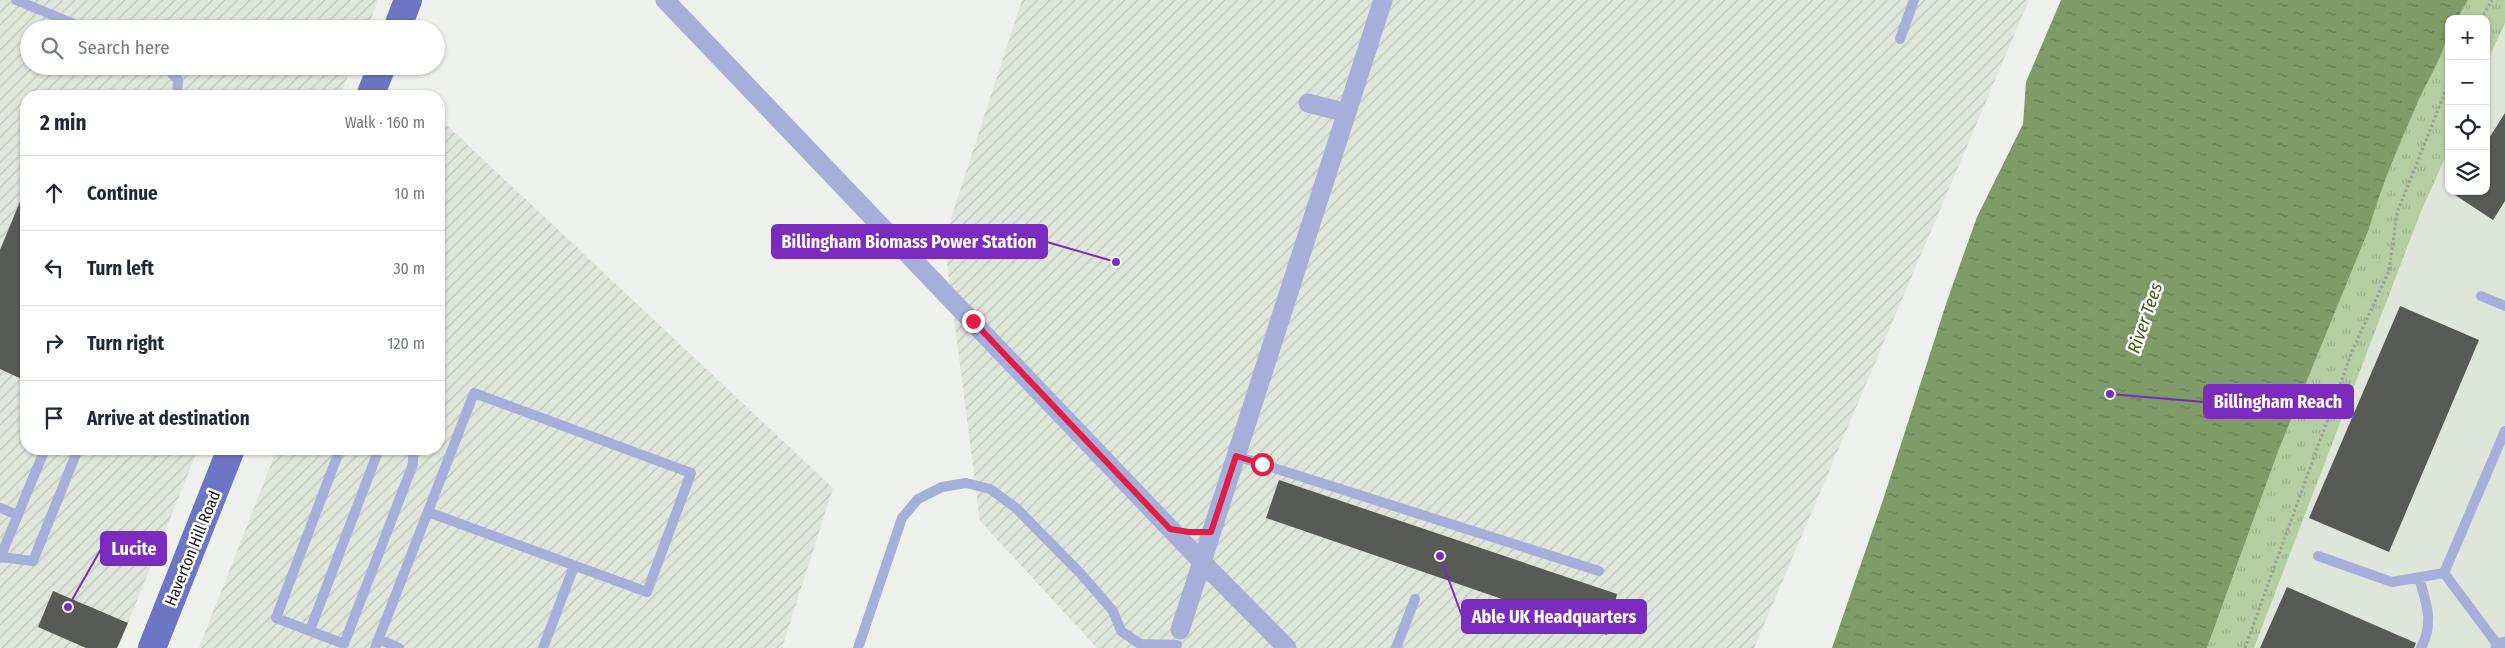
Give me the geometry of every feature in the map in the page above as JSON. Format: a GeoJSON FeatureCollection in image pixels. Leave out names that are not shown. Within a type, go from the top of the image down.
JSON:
{"type":"FeatureCollection","features":[{"type":"Feature","properties":{"kind":"main road"},"geometry":{"type":"LineString","coordinates":[[400,20],[408,0]]}},
{"type":"Feature","properties":{"kind":"main road"},"geometry":{"type":"LineString","coordinates":[[372,90],[378,75]]}},
{"type":"Feature","properties":{"kind":"main road","name":"Haverton Hill Road"},"geometry":{"type":"LineString","coordinates":[[152,648],[229,455]]}},
{"type":"Feature","properties":{"kind":"street"},"geometry":{"type":"LineString","coordinates":[[665,0],[1170,529],[1287,648]]}},
{"type":"Feature","properties":{"kind":"street"},"geometry":{"type":"LineString","coordinates":[[1178,641],[1211,532],[1383,0]]}},
{"type":"Feature","properties":{"kind":"street"},"geometry":{"type":"LineString","coordinates":[[1308,103],[1346,113]]}},
{"type":"Feature","properties":{"kind":"street"},"geometry":{"type":"LineString","coordinates":[[1170,529],[1189,532],[1211,532]]}},
{"type":"Feature","properties":{"kind":"street"},"geometry":{"type":"LineString","coordinates":[[2500,648],[2505,646]]}},
{"type":"Feature","properties":{"kind":"lane"},"geometry":{"type":"LineString","coordinates":[[16,0],[64,20]]}},
{"type":"Feature","properties":{"kind":"lane"},"geometry":{"type":"LineString","coordinates":[[1900,39],[1914,0]]}},
{"type":"Feature","properties":{"kind":"lane"},"geometry":{"type":"LineString","coordinates":[[173,75],[178,80],[177,90]]}},
{"type":"Feature","properties":{"kind":"lane"},"geometry":{"type":"LineString","coordinates":[[2481,296],[2505,306]]}},
{"type":"Feature","properties":{"kind":"lane"},"geometry":{"type":"LineString","coordinates":[[399,648],[377,643],[474,393],[691,473],[647,592],[428,512]]}},
{"type":"Feature","properties":{"kind":"lane"},"geometry":{"type":"LineString","coordinates":[[2444,573],[2505,431]]}},
{"type":"Feature","properties":{"kind":"lane"},"geometry":{"type":"LineString","coordinates":[[43,455],[0,557],[33,561],[76,455]]}},
{"type":"Feature","properties":{"kind":"lane"},"geometry":{"type":"LineString","coordinates":[[338,455],[276,618],[344,644],[412,464],[413,455]]}},
{"type":"Feature","properties":{"kind":"lane"},"geometry":{"type":"LineString","coordinates":[[310,630],[377,455]]}},
{"type":"Feature","properties":{"kind":"lane"},"geometry":{"type":"LineString","coordinates":[[1236,456],[1599,571]]}},
{"type":"Feature","properties":{"kind":"lane"},"geometry":{"type":"LineString","coordinates":[[858,648],[902,518],[918,499],[942,487],[966,483],[990,489],[1016,508],[1081,574],[1114,611],[1121,631],[1140,644],[1178,641]]}},
{"type":"Feature","properties":{"kind":"lane"},"geometry":{"type":"LineString","coordinates":[[0,508],[18,515]]}},
{"type":"Feature","properties":{"kind":"lane"},"geometry":{"type":"LineString","coordinates":[[2318,556],[2392,582],[2444,573]]}},
{"type":"Feature","properties":{"kind":"lane"},"geometry":{"type":"LineString","coordinates":[[543,648],[574,566]]}},
{"type":"Feature","properties":{"kind":"lane"},"geometry":{"type":"LineString","coordinates":[[2444,573],[2500,648]]}},
{"type":"Feature","properties":{"kind":"lane"},"geometry":{"type":"LineString","coordinates":[[2420,578],[2428,607],[2429,625],[2421,648]]}},
{"type":"Feature","properties":{"kind":"lane"},"geometry":{"type":"LineString","coordinates":[[1396,648],[1415,598]]}},
{"type":"Feature","properties":{"kind":"path"},"geometry":{"type":"LineString","coordinates":[[2483,15],[2492,0]]}},
{"type":"Feature","properties":{"kind":"path"},"geometry":{"type":"LineString","coordinates":[[2245,648],[2353,349],[2389,271],[2397,213],[2445,92]]}},
{"type":"Feature","properties":{"kind":"shaded area"},"geometry":{"type":"Polygon","coordinates":[[[0,0],[378,0],[370,20],[20,20],[20,75],[348,75],[342,90],[20,90],[20,455],[196,455],[118,648],[0,648],[0,0]]]}},
{"type":"Feature","properties":{"kind":"shaded area"},"geometry":{"type":"Polygon","coordinates":[[[1022,0],[2029,0],[1754,648],[1097,648],[980,521],[944,240],[1022,0]]]}},
{"type":"Feature","properties":{"kind":"shaded area"},"geometry":{"type":"Polygon","coordinates":[[[2505,23],[2505,648],[2254,648],[2420,214],[2445,158],[2445,195],[2490,195],[2490,55],[2505,23]]]}},
{"type":"Feature","properties":{"kind":"shaded area"},"geometry":{"type":"Polygon","coordinates":[[[445,124],[833,488],[782,648],[199,648],[275,455],[445,455],[445,124]]]}},
{"type":"Feature","properties":{"kind":"green space"},"geometry":{"type":"Polygon","coordinates":[[[2468,0],[2505,0],[2505,23],[2490,55],[2490,15],[2459,15],[2468,0]]]}},
{"type":"Feature","properties":{"kind":"green space"},"geometry":{"type":"Polygon","coordinates":[[[2445,44],[2445,158],[2420,214],[2254,648],[2207,648],[2279,449],[2369,229],[2394,155],[2445,44]]]}},
{"type":"Feature","properties":{"kind":"water","name":"River Tees"},"geometry":{"type":"Polygon","coordinates":[[[2061,0],[2468,0],[2459,15],[2445,15],[2445,44],[2442,52],[2397,150],[2369,229],[2279,449],[2207,648],[1832,648],[1884,497],[1947,301],[1977,217],[2023,124],[2026,82],[2061,0]]]}},
{"type":"Feature","properties":{"kind":"building"},"geometry":{"type":"Polygon","coordinates":[[[2505,113],[2505,201],[2493,220],[2455,195],[2490,195],[2490,137],[2505,113]]]}},
{"type":"Feature","properties":{"kind":"building"},"geometry":{"type":"Polygon","coordinates":[[[20,202],[20,378],[0,369],[0,250],[20,202]]]}},
{"type":"Feature","properties":{"kind":"building"},"geometry":{"type":"Polygon","coordinates":[[[2400,306],[2479,340],[2389,552],[2309,518],[2400,306]]]}},
{"type":"Feature","properties":{"kind":"building"},"geometry":{"type":"Polygon","coordinates":[[[1279,480],[1617,594],[1607,635],[1266,518],[1279,480]]]}},
{"type":"Feature","properties":{"kind":"building"},"geometry":{"type":"Polygon","coordinates":[[[2287,587],[2416,643],[2414,648],[2260,648],[2287,587]]]}},
{"type":"Feature","properties":{"kind":"building"},"geometry":{"type":"Polygon","coordinates":[[[53,591],[128,623],[117,648],[86,648],[38,627],[53,591]]]}},
{"type":"Feature","properties":{"kind":"place","name":"Billingham Biomass Power Station"},"geometry":{"type":"Point","coordinates":[1116,262]}},
{"type":"Feature","properties":{"kind":"place","name":"Billingham Reach"},"geometry":{"type":"Point","coordinates":[2110,394]}},
{"type":"Feature","properties":{"kind":"place","name":"Able UK Headquarters"},"geometry":{"type":"Point","coordinates":[1440,556]}},
{"type":"Feature","properties":{"kind":"place","name":"Lucite"},"geometry":{"type":"Point","coordinates":[68,607]}},
{"type":"Feature","properties":{"kind":"route"},"geometry":{"type":"LineString","coordinates":[[973,321],[1170,529],[1189,532],[1211,532],[1236,456],[1262,464]]}}]}
